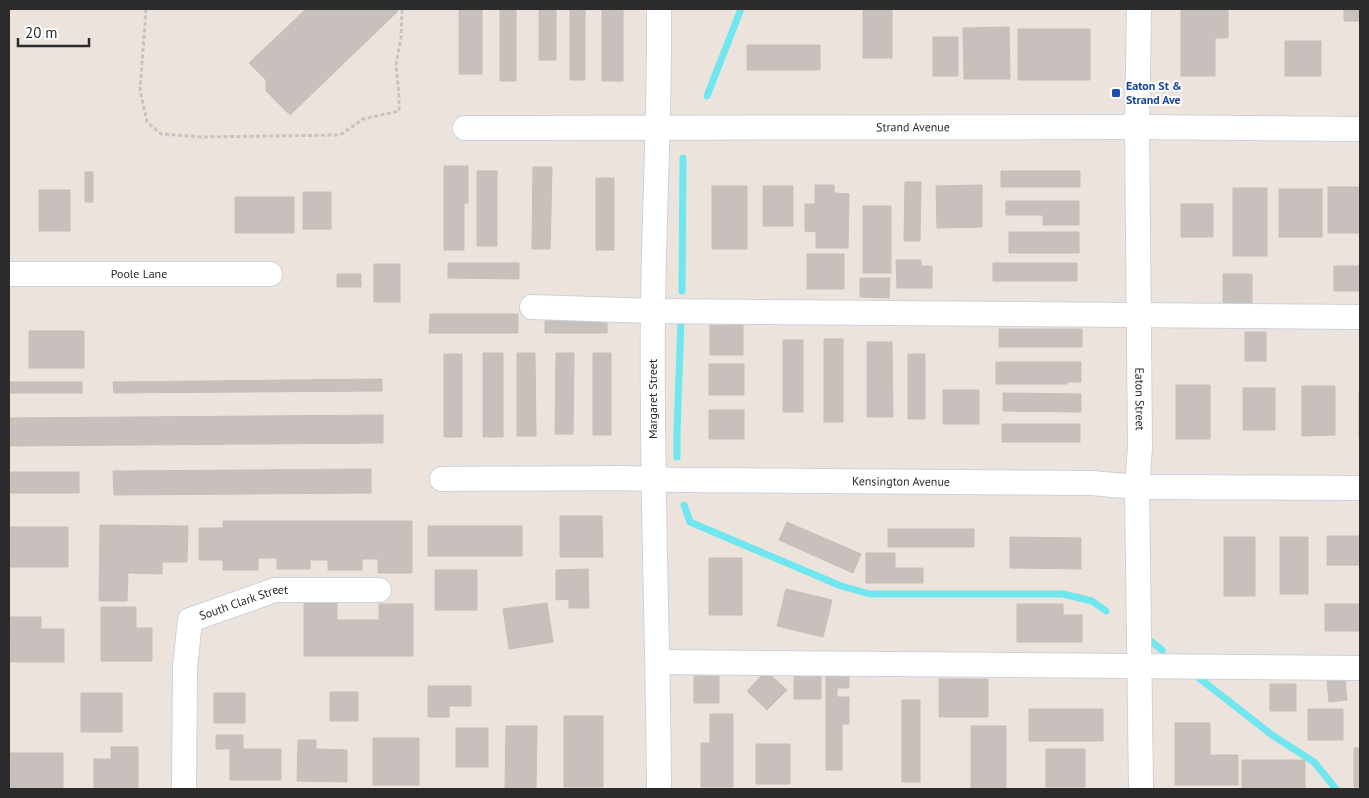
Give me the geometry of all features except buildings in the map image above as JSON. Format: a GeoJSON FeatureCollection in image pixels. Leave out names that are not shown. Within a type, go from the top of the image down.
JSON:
{"type":"FeatureCollection","features":[{"type":"Feature","properties":{"kind":"street","name":"Margaret Street"},"geometry":{"type":"LineString","coordinates":[[658,789],[658,662],[653,478],[653,310],[659,9]]}},
{"type":"Feature","properties":{"kind":"street","name":"Eaton Street"},"geometry":{"type":"LineString","coordinates":[[1139,9],[1137,127],[1140,447],[1137,486],[1142,789]]}},
{"type":"Feature","properties":{"kind":"street","name":"Strand Avenue"},"geometry":{"type":"LineString","coordinates":[[464,128],[1137,127],[1360,129]]}},
{"type":"Feature","properties":{"kind":"street","name":"Poole Lane"},"geometry":{"type":"LineString","coordinates":[[9,274],[270,274]]}},
{"type":"Feature","properties":{"kind":"street"},"geometry":{"type":"LineString","coordinates":[[532,307],[1139,316],[1360,317]]}},
{"type":"Feature","properties":{"kind":"street","name":"Kensington Avenue"},"geometry":{"type":"LineString","coordinates":[[442,479],[653,478],[679,480],[1091,483],[1137,486],[1360,488]]}},
{"type":"Feature","properties":{"kind":"street","name":"South Clark Street"},"geometry":{"type":"LineString","coordinates":[[184,789],[184,668],[190,620],[275,590],[379,590]]}},
{"type":"Feature","properties":{"kind":"street"},"geometry":{"type":"LineString","coordinates":[[658,662],[1360,668]]}},
{"type":"Feature","properties":{"kind":"path"},"geometry":{"type":"LineString","coordinates":[[146,9],[140,90],[146,122],[161,134],[200,137],[340,135],[363,119],[398,111],[399,96],[396,65],[401,38],[402,9]]}},
{"type":"Feature","properties":{"kind":"waterway"},"geometry":{"type":"LineString","coordinates":[[707,96],[741,9]]}},
{"type":"Feature","properties":{"kind":"waterway"},"geometry":{"type":"LineString","coordinates":[[682,291],[683,158]]}},
{"type":"Feature","properties":{"kind":"waterway"},"geometry":{"type":"LineString","coordinates":[[677,457],[681,321]]}},
{"type":"Feature","properties":{"kind":"waterway"},"geometry":{"type":"LineString","coordinates":[[684,505],[690,522],[841,586],[870,594],[1063,594],[1092,601],[1106,611]]}},
{"type":"Feature","properties":{"kind":"waterway"},"geometry":{"type":"LineString","coordinates":[[1152,642],[1162,650]]}},
{"type":"Feature","properties":{"kind":"waterway"},"geometry":{"type":"LineString","coordinates":[[1199,678],[1272,735],[1314,762],[1336,789]]}},
{"type":"Feature","properties":{"kind":"place","name":"Eaton St & Strand Ave"},"geometry":{"type":"Point","coordinates":[1116,93]}}]}
